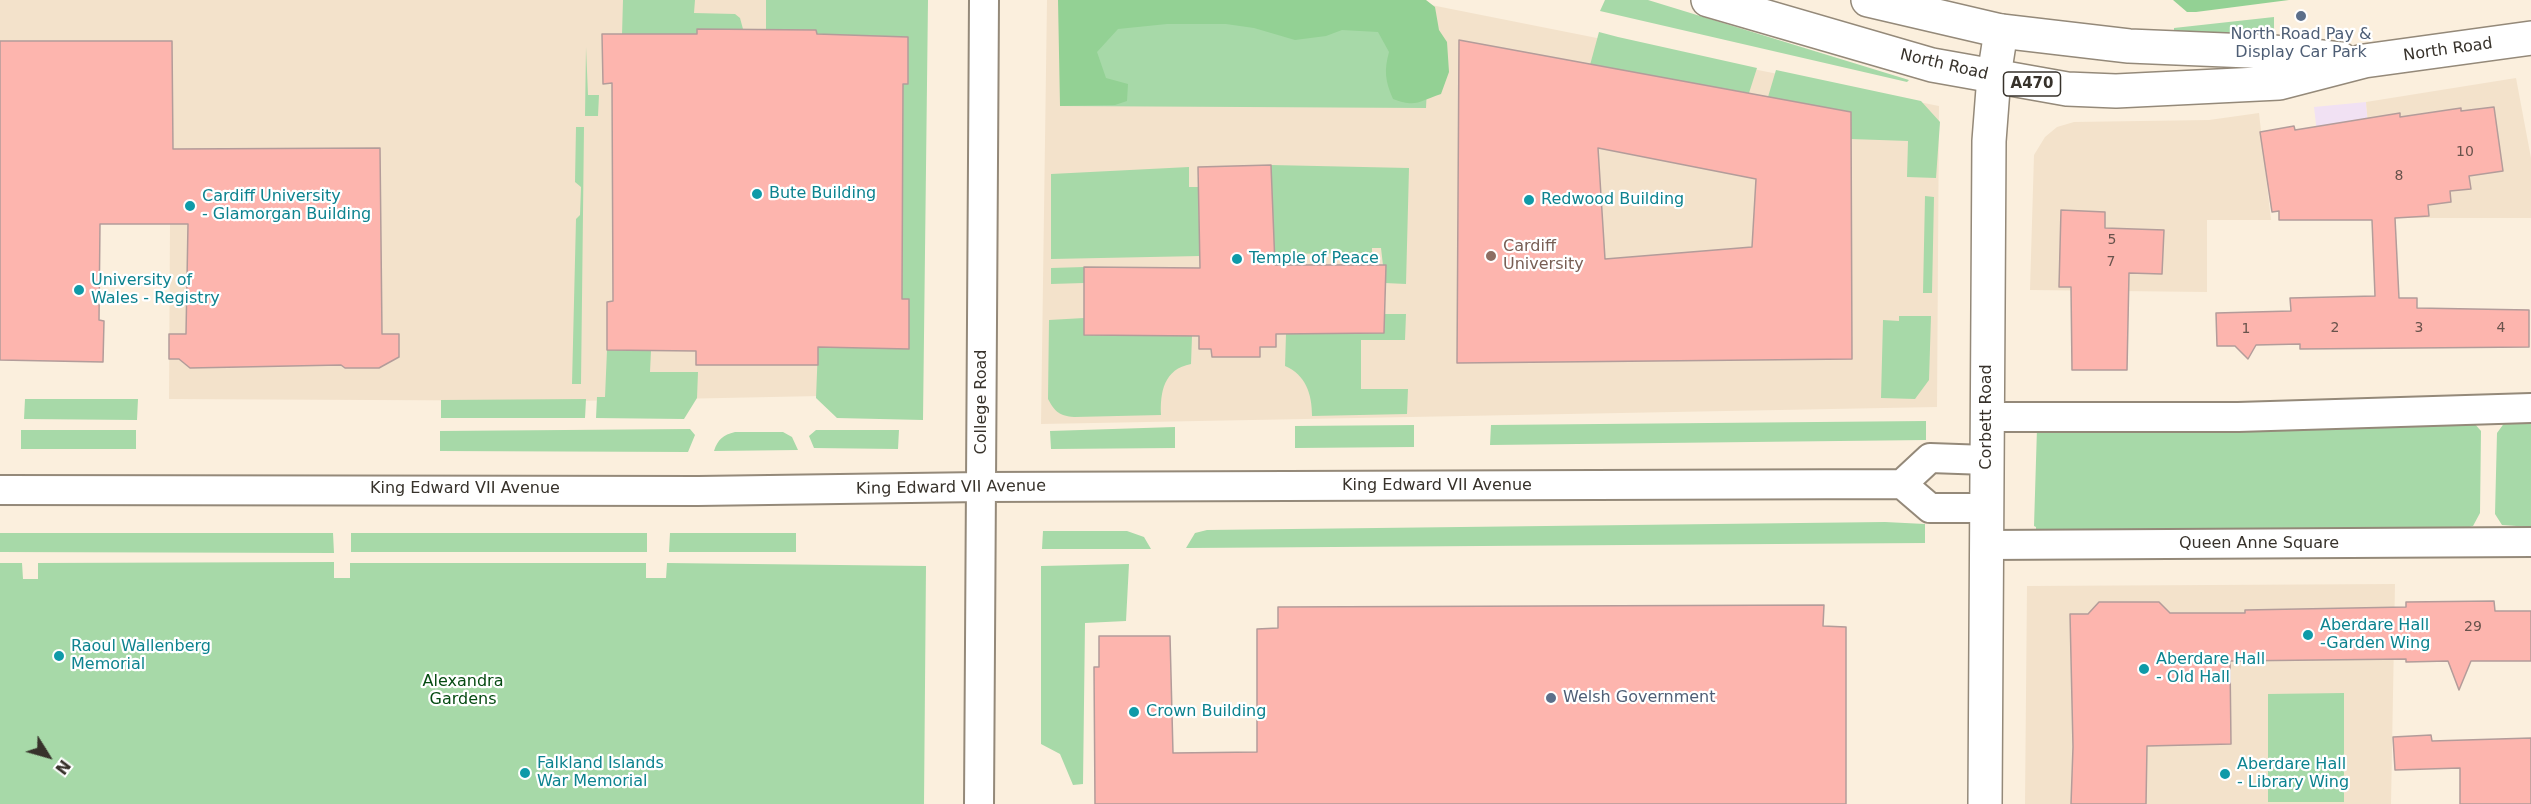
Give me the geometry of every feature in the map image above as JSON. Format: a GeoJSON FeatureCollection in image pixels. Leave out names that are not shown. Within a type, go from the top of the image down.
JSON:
{"type":"FeatureCollection","features":[{"type":"Feature","properties":{"kind":"main road","name":"North Road"},"geometry":{"type":"LineString","coordinates":[[1708,0],[1932,65],[2067,89],[2207,88],[2279,83],[2364,61],[2531,38]]}},
{"type":"Feature","properties":{"kind":"main road","name":"North Road"},"geometry":{"type":"LineString","coordinates":[[1868,0],[2001,32],[2129,46],[2273,52],[2364,61]]}},
{"type":"Feature","properties":{"kind":"main road","name":"Corbett Road"},"geometry":{"type":"LineString","coordinates":[[1985,804],[1989,141],[1994,76],[2001,32]]}},
{"type":"Feature","properties":{"kind":"street","name":"College Road"},"geometry":{"type":"LineString","coordinates":[[979,804],[984,0]]}},
{"type":"Feature","properties":{"kind":"street"},"geometry":{"type":"LineString","coordinates":[[1987,417],[2238,417],[2531,408]]}},
{"type":"Feature","properties":{"kind":"street"},"geometry":{"type":"LineString","coordinates":[[1987,459],[1930,458],[1902,484],[1930,508],[1987,508]]}},
{"type":"Feature","properties":{"kind":"street","name":"King Edward VII Avenue"},"geometry":{"type":"LineString","coordinates":[[0,490],[698,491],[981,487],[1902,484]]}},
{"type":"Feature","properties":{"kind":"street","name":"Queen Anne Square"},"geometry":{"type":"LineString","coordinates":[[1986,545],[2531,542]]}},
{"type":"Feature","properties":{"kind":"shaded area"},"geometry":{"type":"Polygon","coordinates":[[[0,0],[923,0],[919,394],[575,401],[169,399],[170,224],[0,222],[0,0]]]}},
{"type":"Feature","properties":{"kind":"shaded area","name":"Cardiff University"},"geometry":{"type":"Polygon","coordinates":[[[1047,0],[1383,0],[1431,5],[1939,106],[1937,407],[1041,424],[1047,0]]]}},
{"type":"Feature","properties":{"kind":"shaded area"},"geometry":{"type":"Polygon","coordinates":[[[2516,78],[2531,158],[2531,218],[2377,218],[2366,102],[2516,78]]]}},
{"type":"Feature","properties":{"kind":"shaded area"},"geometry":{"type":"Polygon","coordinates":[[[2366,102],[2377,218],[2327,220],[2314,107],[2366,102]]]}},
{"type":"Feature","properties":{"kind":"shaded area"},"geometry":{"type":"Polygon","coordinates":[[[2259,113],[2271,220],[2207,220],[2207,292],[2030,290],[2034,155],[2045,137],[2057,127],[2074,122],[2209,120],[2259,113]]]}},
{"type":"Feature","properties":{"kind":"shaded area"},"geometry":{"type":"Polygon","coordinates":[[[2395,584],[2391,804],[2025,804],[2027,586],[2395,584]]]}},
{"type":"Feature","properties":{"kind":"green space"},"geometry":{"type":"Polygon","coordinates":[[[623,0],[695,0],[694,13],[735,14],[740,18],[743,29],[697,29],[697,34],[622,35],[623,0]]]}},
{"type":"Feature","properties":{"kind":"green space"},"geometry":{"type":"Polygon","coordinates":[[[766,0],[928,0],[923,420],[837,418],[816,398],[818,347],[909,349],[909,299],[902,299],[903,84],[908,84],[908,37],[817,34],[816,30],[766,29],[766,0]]]}},
{"type":"Feature","properties":{"kind":"green space"},"geometry":{"type":"Polygon","coordinates":[[[1058,0],[1426,0],[1435,7],[1439,30],[1447,42],[1449,72],[1441,94],[1418,103],[1408,103],[1393,99],[1386,76],[1389,52],[1378,32],[1342,30],[1326,36],[1295,40],[1254,28],[1226,24],[1167,24],[1118,29],[1097,52],[1106,78],[1128,84],[1127,101],[1115,105],[1060,106],[1058,0]]]}},
{"type":"Feature","properties":{"kind":"green space"},"geometry":{"type":"Polygon","coordinates":[[[1067,0],[1431,5],[1426,108],[1060,106],[1067,0]]]}},
{"type":"Feature","properties":{"kind":"green space"},"geometry":{"type":"Polygon","coordinates":[[[1605,0],[1648,0],[1909,80],[1907,82],[1600,11],[1605,0]]]}},
{"type":"Feature","properties":{"kind":"green space"},"geometry":{"type":"Polygon","coordinates":[[[2173,0],[2289,0],[2187,12],[2173,0]]]}},
{"type":"Feature","properties":{"kind":"green space"},"geometry":{"type":"Polygon","coordinates":[[[2274,17],[2274,36],[2174,33],[2174,28],[2274,17]]]}},
{"type":"Feature","properties":{"kind":"green space"},"geometry":{"type":"Polygon","coordinates":[[[1599,32],[1757,68],[1749,93],[1590,65],[1599,32]]]}},
{"type":"Feature","properties":{"kind":"green space"},"geometry":{"type":"Polygon","coordinates":[[[586,47],[588,95],[599,95],[598,116],[585,116],[586,47]]]}},
{"type":"Feature","properties":{"kind":"green space"},"geometry":{"type":"Polygon","coordinates":[[[1776,70],[1921,101],[1940,122],[1936,178],[1907,177],[1908,141],[1851,139],[1851,112],[1768,97],[1776,70]]]}},
{"type":"Feature","properties":{"kind":"green space"},"geometry":{"type":"Polygon","coordinates":[[[576,127],[584,127],[581,384],[572,384],[576,219],[580,215],[581,187],[575,182],[576,127]]]}},
{"type":"Feature","properties":{"kind":"green space"},"geometry":{"type":"Polygon","coordinates":[[[1271,165],[1409,168],[1406,284],[1385,283],[1381,248],[1372,248],[1372,253],[1274,254],[1271,165]]]}},
{"type":"Feature","properties":{"kind":"green space"},"geometry":{"type":"Polygon","coordinates":[[[1189,167],[1189,187],[1198,187],[1200,256],[1051,259],[1051,174],[1189,167]]]}},
{"type":"Feature","properties":{"kind":"green space"},"geometry":{"type":"Polygon","coordinates":[[[1925,196],[1934,197],[1932,293],[1923,293],[1925,196]]]}},
{"type":"Feature","properties":{"kind":"green space"},"geometry":{"type":"Polygon","coordinates":[[[1084,267],[1084,283],[1051,284],[1051,268],[1084,267]]]}},
{"type":"Feature","properties":{"kind":"green space"},"geometry":{"type":"Polygon","coordinates":[[[1384,314],[1406,314],[1405,340],[1361,340],[1361,389],[1408,389],[1407,414],[1312,416],[1311,400],[1303,380],[1285,366],[1286,334],[1384,333],[1384,314]]]}},
{"type":"Feature","properties":{"kind":"green space"},"geometry":{"type":"Polygon","coordinates":[[[1899,316],[1931,316],[1929,380],[1915,399],[1881,398],[1883,320],[1899,321],[1899,316]]]}},
{"type":"Feature","properties":{"kind":"green space"},"geometry":{"type":"Polygon","coordinates":[[[1084,318],[1192,336],[1191,364],[1169,376],[1161,398],[1161,415],[1074,417],[1065,416],[1053,407],[1048,399],[1049,320],[1084,318]]]}},
{"type":"Feature","properties":{"kind":"green space"},"geometry":{"type":"Polygon","coordinates":[[[607,350],[651,351],[650,372],[698,372],[697,398],[684,419],[596,418],[597,397],[605,397],[607,350]]]}},
{"type":"Feature","properties":{"kind":"green space"},"geometry":{"type":"Polygon","coordinates":[[[25,399],[138,399],[137,420],[24,419],[25,399]]]}},
{"type":"Feature","properties":{"kind":"green space"},"geometry":{"type":"Polygon","coordinates":[[[586,399],[585,418],[441,418],[441,400],[586,399]]]}},
{"type":"Feature","properties":{"kind":"green space"},"geometry":{"type":"Polygon","coordinates":[[[1926,421],[1926,440],[1490,445],[1491,425],[1926,421]]]}},
{"type":"Feature","properties":{"kind":"green space"},"geometry":{"type":"Polygon","coordinates":[[[2505,422],[2531,422],[2531,527],[2502,525],[2495,514],[2497,433],[2505,422]]]}},
{"type":"Feature","properties":{"kind":"green space"},"geometry":{"type":"Polygon","coordinates":[[[2474,423],[2481,431],[2480,513],[2473,526],[2466,528],[2036,532],[2034,526],[2037,428],[2474,423]]]}},
{"type":"Feature","properties":{"kind":"green space"},"geometry":{"type":"Polygon","coordinates":[[[1414,425],[1414,447],[1295,448],[1295,426],[1414,425]]]}},
{"type":"Feature","properties":{"kind":"green space"},"geometry":{"type":"Polygon","coordinates":[[[1175,427],[1175,448],[1051,449],[1050,431],[1175,427]]]}},
{"type":"Feature","properties":{"kind":"green space"},"geometry":{"type":"Polygon","coordinates":[[[690,429],[695,435],[688,452],[440,451],[440,431],[690,429]]]}},
{"type":"Feature","properties":{"kind":"green space"},"geometry":{"type":"Polygon","coordinates":[[[21,430],[136,430],[136,449],[21,449],[21,430]]]}},
{"type":"Feature","properties":{"kind":"green space"},"geometry":{"type":"Polygon","coordinates":[[[816,430],[899,430],[898,449],[814,448],[809,436],[816,430]]]}},
{"type":"Feature","properties":{"kind":"green space"},"geometry":{"type":"Polygon","coordinates":[[[735,432],[783,432],[792,437],[798,450],[714,451],[722,438],[735,432]]]}},
{"type":"Feature","properties":{"kind":"green space"},"geometry":{"type":"Polygon","coordinates":[[[1885,522],[1925,524],[1925,543],[1186,548],[1195,533],[1207,530],[1885,522]]]}},
{"type":"Feature","properties":{"kind":"green space"},"geometry":{"type":"Polygon","coordinates":[[[1043,531],[1127,531],[1144,537],[1151,549],[1042,549],[1043,531]]]}},
{"type":"Feature","properties":{"kind":"green space"},"geometry":{"type":"Polygon","coordinates":[[[0,533],[333,533],[334,553],[0,552],[0,533]]]}},
{"type":"Feature","properties":{"kind":"green space"},"geometry":{"type":"Polygon","coordinates":[[[351,533],[647,533],[647,552],[351,552],[351,533]]]}},
{"type":"Feature","properties":{"kind":"green space"},"geometry":{"type":"Polygon","coordinates":[[[670,533],[796,533],[796,552],[669,552],[670,533]]]}},
{"type":"Feature","properties":{"kind":"green space","name":"Alexandra Gardens"},"geometry":{"type":"Polygon","coordinates":[[[334,562],[334,578],[350,578],[350,563],[646,563],[646,578],[666,578],[667,563],[926,566],[924,804],[0,804],[0,563],[22,563],[23,579],[38,579],[38,563],[334,562]]]}},
{"type":"Feature","properties":{"kind":"green space"},"geometry":{"type":"Polygon","coordinates":[[[1129,564],[1126,621],[1085,623],[1083,784],[1073,785],[1060,754],[1041,744],[1041,566],[1129,564]]]}},
{"type":"Feature","properties":{"kind":"green space"},"geometry":{"type":"Polygon","coordinates":[[[2344,693],[2344,802],[2268,802],[2268,694],[2344,693]]]}},
{"type":"Feature","properties":{"kind":"building","name":"Bute Building"},"geometry":{"type":"Polygon","coordinates":[[[697,29],[816,30],[817,34],[908,37],[908,84],[903,84],[902,299],[909,299],[909,349],[818,347],[818,365],[696,365],[696,351],[607,350],[607,302],[613,301],[612,83],[603,84],[602,34],[697,34],[697,29]]]}},
{"type":"Feature","properties":{"kind":"building","name":"Redwood Building"},"geometry":{"type":"Polygon","coordinates":[[[1459,40],[1851,112],[1852,359],[1457,363],[1459,40]],[[1598,148],[1605,259],[1752,247],[1756,179],[1598,148]]]}},
{"type":"Feature","properties":{"kind":"building","name":"Cardiff University - Glamorgan Building"},"geometry":{"type":"Polygon","coordinates":[[[0,41],[172,41],[173,149],[380,148],[382,334],[399,334],[399,357],[379,368],[345,368],[341,365],[190,368],[179,359],[169,359],[169,334],[186,334],[188,224],[100,224],[99,320],[104,321],[103,362],[0,360],[0,41]]]}},
{"type":"Feature","properties":{"kind":"building"},"geometry":{"type":"Polygon","coordinates":[[[2494,107],[2503,171],[2469,176],[2471,189],[2450,191],[2451,202],[2428,205],[2429,216],[2395,218],[2399,298],[2417,298],[2417,308],[2529,310],[2529,347],[2300,349],[2300,344],[2256,345],[2248,359],[2235,346],[2217,346],[2216,313],[2291,311],[2290,298],[2375,296],[2372,220],[2279,220],[2279,211],[2272,212],[2260,132],[2294,126],[2295,130],[2400,113],[2400,117],[2461,108],[2461,111],[2494,107]]]}},
{"type":"Feature","properties":{"kind":"building","name":"Temple of Peace"},"geometry":{"type":"Polygon","coordinates":[[[1271,165],[1275,265],[1386,265],[1384,333],[1276,334],[1276,347],[1260,347],[1260,357],[1212,357],[1211,349],[1199,349],[1199,336],[1084,335],[1084,267],[1200,268],[1198,167],[1271,165]]]}},
{"type":"Feature","properties":{"kind":"building"},"geometry":{"type":"Polygon","coordinates":[[[2061,210],[2105,212],[2105,228],[2164,230],[2162,274],[2129,273],[2127,370],[2072,370],[2071,287],[2059,287],[2061,210]]]}},
{"type":"Feature","properties":{"kind":"building"},"geometry":{"type":"Polygon","coordinates":[[[2494,601],[2495,611],[2531,611],[2531,661],[2471,661],[2459,690],[2448,661],[2406,662],[2406,659],[2230,661],[2231,744],[2147,746],[2146,804],[2071,804],[2073,747],[2070,614],[2088,614],[2099,602],[2159,602],[2170,613],[2245,613],[2245,610],[2406,607],[2406,602],[2494,601]]]}},
{"type":"Feature","properties":{"kind":"building","name":"Welsh Government"},"geometry":{"type":"Polygon","coordinates":[[[1824,605],[1823,626],[1846,627],[1846,804],[1095,804],[1094,667],[1099,667],[1099,636],[1170,636],[1173,753],[1257,752],[1257,629],[1278,628],[1278,607],[1824,605]]]}},
{"type":"Feature","properties":{"kind":"building"},"geometry":{"type":"Polygon","coordinates":[[[2431,735],[2432,741],[2531,738],[2531,804],[2460,804],[2460,768],[2395,770],[2393,737],[2431,735]]]}},
{"type":"Feature","properties":{"kind":"place","name":"North Road Pay & Display Car Park"},"geometry":{"type":"Point","coordinates":[2301,16]}},
{"type":"Feature","properties":{"kind":"place","name":"Bute Building"},"geometry":{"type":"Point","coordinates":[757,194]}},
{"type":"Feature","properties":{"kind":"place","name":"Redwood Building"},"geometry":{"type":"Point","coordinates":[1529,200]}},
{"type":"Feature","properties":{"kind":"place","name":"Cardiff University - Glamorgan Building"},"geometry":{"type":"Point","coordinates":[190,206]}},
{"type":"Feature","properties":{"kind":"place","name":"Cardiff University"},"geometry":{"type":"Point","coordinates":[1491,256]}},
{"type":"Feature","properties":{"kind":"place","name":"Temple of Peace"},"geometry":{"type":"Point","coordinates":[1237,259]}},
{"type":"Feature","properties":{"kind":"place","name":"University of Wales - Registry"},"geometry":{"type":"Point","coordinates":[79,290]}},
{"type":"Feature","properties":{"kind":"place","name":"Aberdare Hall -Garden Wing"},"geometry":{"type":"Point","coordinates":[2308,635]}},
{"type":"Feature","properties":{"kind":"place","name":"Raoul Wallenberg Memorial"},"geometry":{"type":"Point","coordinates":[59,656]}},
{"type":"Feature","properties":{"kind":"place","name":"Aberdare Hall - Old Hall"},"geometry":{"type":"Point","coordinates":[2144,669]}},
{"type":"Feature","properties":{"kind":"place","name":"Welsh Government"},"geometry":{"type":"Point","coordinates":[1551,698]}},
{"type":"Feature","properties":{"kind":"place","name":"Crown Building"},"geometry":{"type":"Point","coordinates":[1134,712]}},
{"type":"Feature","properties":{"kind":"place","name":"Falkland Islands War Memorial"},"geometry":{"type":"Point","coordinates":[525,773]}},
{"type":"Feature","properties":{"kind":"place","name":"Aberdare Hall - Library Wing"},"geometry":{"type":"Point","coordinates":[2225,774]}}]}
